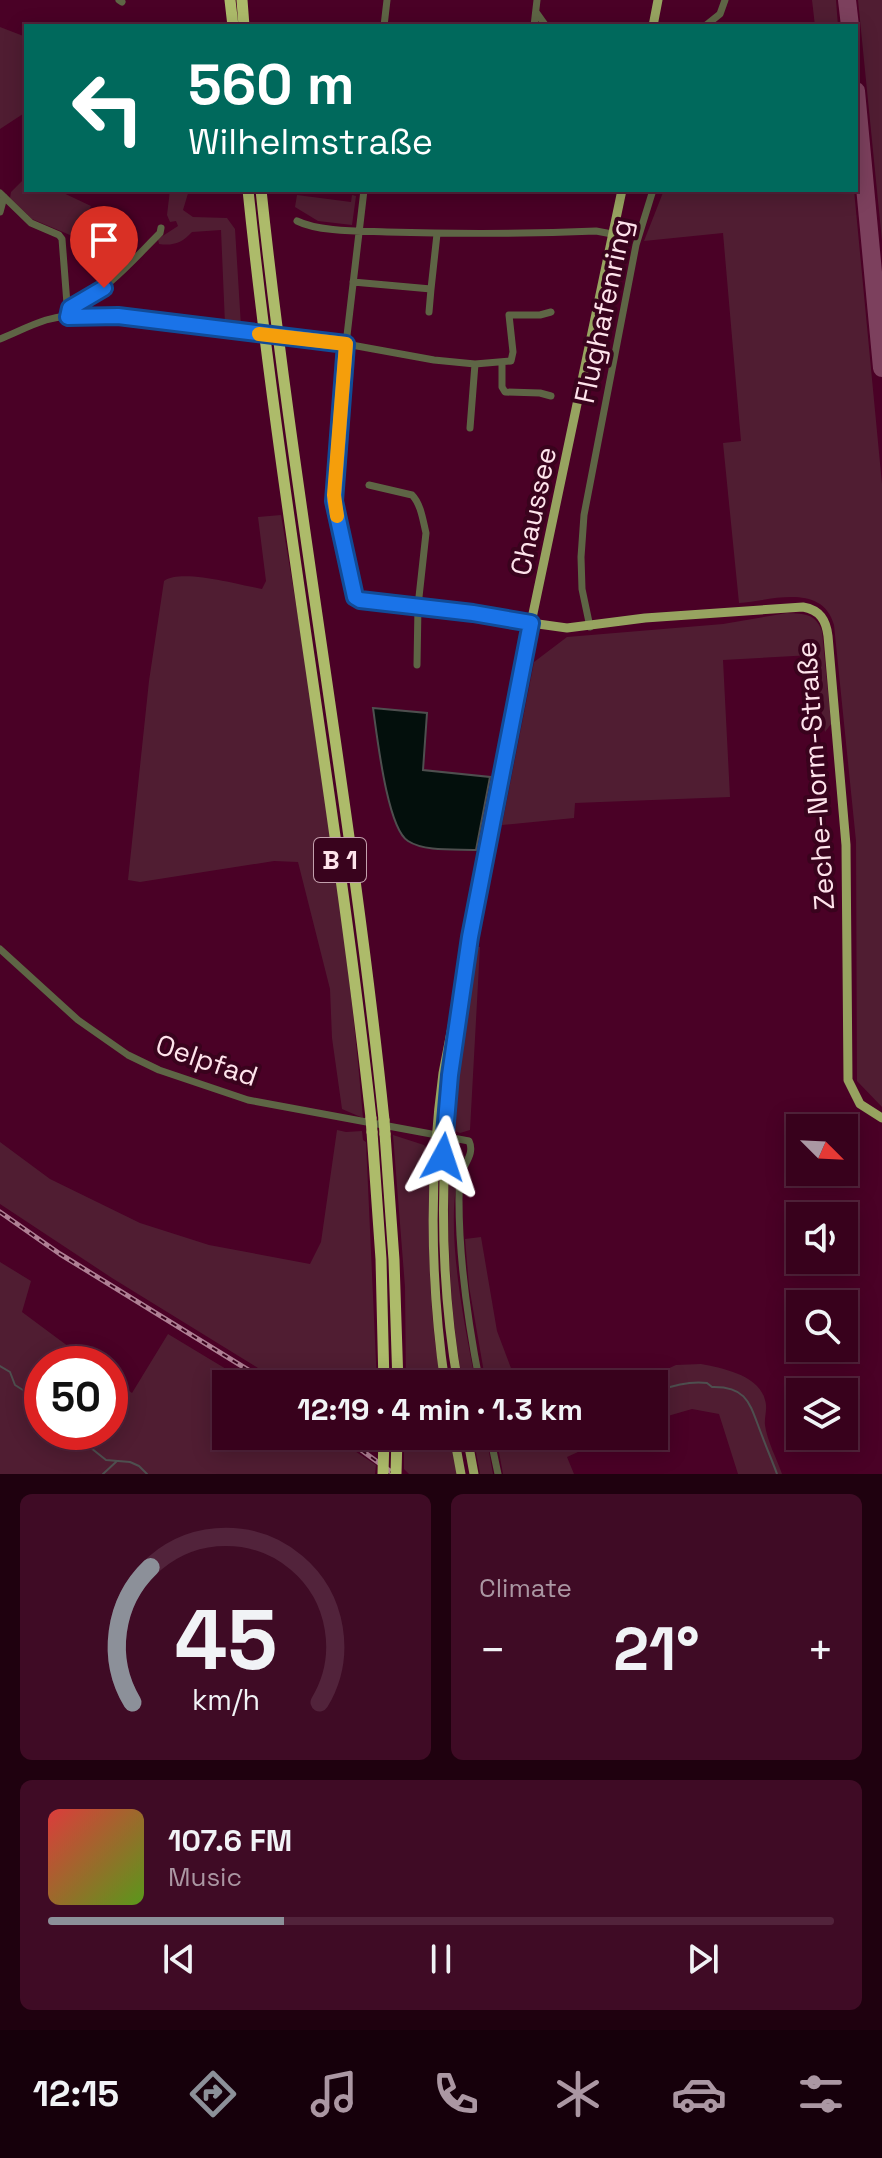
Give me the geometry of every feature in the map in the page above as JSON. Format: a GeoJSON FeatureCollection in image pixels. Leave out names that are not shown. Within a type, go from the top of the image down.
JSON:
{"type":"FeatureCollection","features":[{"type":"Feature","properties":{"kind":"highway"},"geometry":{"type":"LineString","coordinates":[[230,0],[233,24]]}},
{"type":"Feature","properties":{"kind":"highway"},"geometry":{"type":"LineString","coordinates":[[242,0],[244,24]]}},
{"type":"Feature","properties":{"kind":"highway","name":"B 1"},"geometry":{"type":"LineString","coordinates":[[248,192],[302,603],[353,958],[371,1118],[381,1259],[384,1370]]}},
{"type":"Feature","properties":{"kind":"highway","name":"B 1"},"geometry":{"type":"LineString","coordinates":[[261,192],[293,454],[365,950],[384,1120],[394,1260],[398,1370]]}},
{"type":"Feature","properties":{"kind":"highway"},"geometry":{"type":"LineString","coordinates":[[383,1474],[384,1450]]}},
{"type":"Feature","properties":{"kind":"highway"},"geometry":{"type":"LineString","coordinates":[[396,1474],[397,1450]]}},
{"type":"Feature","properties":{"kind":"main road"},"geometry":{"type":"LineString","coordinates":[[653,24],[658,0]]}},
{"type":"Feature","properties":{"kind":"main road","name":"Chaussee"},"geometry":{"type":"LineString","coordinates":[[440,1136],[470,937],[531,623],[622,192]]}},
{"type":"Feature","properties":{"kind":"main road","name":"Zeche-Norm-Straße"},"geometry":{"type":"LineString","coordinates":[[531,623],[567,628],[590,627],[645,618],[792,607],[811,608],[822,617],[828,636],[846,845],[848,1080],[860,1104],[882,1118]]}},
{"type":"Feature","properties":{"kind":"main road"},"geometry":{"type":"LineString","coordinates":[[440,1136],[433,1252],[435,1305],[443,1370]]}},
{"type":"Feature","properties":{"kind":"main road"},"geometry":{"type":"LineString","coordinates":[[440,1136],[443,1233],[457,1370]]}},
{"type":"Feature","properties":{"kind":"main road"},"geometry":{"type":"LineString","coordinates":[[457,1450],[461,1474]]}},
{"type":"Feature","properties":{"kind":"main road"},"geometry":{"type":"LineString","coordinates":[[470,1450],[474,1474]]}},
{"type":"Feature","properties":{"kind":"street"},"geometry":{"type":"LineString","coordinates":[[384,24],[387,0]]}},
{"type":"Feature","properties":{"kind":"street"},"geometry":{"type":"LineString","coordinates":[[534,24],[537,0]]}},
{"type":"Feature","properties":{"kind":"street"},"geometry":{"type":"LineString","coordinates":[[708,24],[720,14],[725,0]]}},
{"type":"Feature","properties":{"kind":"street"},"geometry":{"type":"LineString","coordinates":[[536,12],[545,24]]}},
{"type":"Feature","properties":{"kind":"street"},"geometry":{"type":"LineString","coordinates":[[364,192],[346,344],[334,501],[352,590],[360,600],[531,623]]}},
{"type":"Feature","properties":{"kind":"street","name":"Flughafenring"},"geometry":{"type":"LineString","coordinates":[[590,627],[582,589],[584,515],[636,245],[653,192]]}},
{"type":"Feature","properties":{"kind":"street"},"geometry":{"type":"LineString","coordinates":[[0,212],[2,195]]}},
{"type":"Feature","properties":{"kind":"street"},"geometry":{"type":"LineString","coordinates":[[2,195],[31,223],[62,239],[68,317]]}},
{"type":"Feature","properties":{"kind":"street"},"geometry":{"type":"LineString","coordinates":[[297,221],[305,225],[359,231],[505,235],[596,231],[612,234]]}},
{"type":"Feature","properties":{"kind":"street"},"geometry":{"type":"LineString","coordinates":[[68,317],[70,308],[91,298],[117,277],[160,233],[161,228]]}},
{"type":"Feature","properties":{"kind":"street"},"geometry":{"type":"LineString","coordinates":[[429,312],[437,234]]}},
{"type":"Feature","properties":{"kind":"street"},"geometry":{"type":"LineString","coordinates":[[353,282],[431,289]]}},
{"type":"Feature","properties":{"kind":"street"},"geometry":{"type":"LineString","coordinates":[[0,339],[43,321],[118,316],[346,344],[434,360],[510,363],[513,355],[509,315],[551,312]]}},
{"type":"Feature","properties":{"kind":"street"},"geometry":{"type":"LineString","coordinates":[[502,363],[502,387],[505,392],[551,396]]}},
{"type":"Feature","properties":{"kind":"street"},"geometry":{"type":"LineString","coordinates":[[470,428],[475,364]]}},
{"type":"Feature","properties":{"kind":"street"},"geometry":{"type":"LineString","coordinates":[[369,485],[412,495],[417,501],[426,533],[418,606],[417,665]]}},
{"type":"Feature","properties":{"kind":"street","name":"Oelpfad"},"geometry":{"type":"LineString","coordinates":[[0,949],[78,1020],[128,1055],[159,1070],[248,1100],[440,1136]]}},
{"type":"Feature","properties":{"kind":"street"},"geometry":{"type":"LineString","coordinates":[[440,1136],[465,1140],[472,1146],[459,1185],[459,1247],[477,1370]]}},
{"type":"Feature","properties":{"kind":"street"},"geometry":{"type":"LineString","coordinates":[[493,1450],[498,1474]]}},
{"type":"Feature","properties":{"kind":"shaded area"},"geometry":{"type":"Polygon","coordinates":[[[812,0],[836,0],[838,24],[815,24],[812,0]]]}},
{"type":"Feature","properties":{"kind":"shaded area"},"geometry":{"type":"Polygon","coordinates":[[[858,0],[882,0],[882,241],[858,0]]]}},
{"type":"Feature","properties":{"kind":"shaded area"},"geometry":{"type":"Polygon","coordinates":[[[0,27],[24,36],[24,113],[0,129],[0,27]]]}},
{"type":"Feature","properties":{"kind":"shaded area"},"geometry":{"type":"Polygon","coordinates":[[[24,179],[24,192],[61,192],[91,206],[77,238],[32,219],[10,198],[11,192],[24,179]]]}},
{"type":"Feature","properties":{"kind":"shaded area"},"geometry":{"type":"Polygon","coordinates":[[[170,192],[188,192],[183,210],[193,217],[227,218],[235,229],[241,326],[225,324],[221,230],[192,232],[177,243],[159,244],[158,239],[178,226],[176,221],[170,222],[167,215],[170,192]]]}},
{"type":"Feature","properties":{"kind":"shaded area"},"geometry":{"type":"Polygon","coordinates":[[[663,192],[854,192],[882,484],[882,1107],[857,1081],[856,841],[834,625],[819,603],[808,599],[795,597],[739,603],[723,443],[741,441],[723,233],[644,241],[663,192]]]}},
{"type":"Feature","properties":{"kind":"shaded area"},"geometry":{"type":"Polygon","coordinates":[[[297,195],[351,202],[352,195],[356,196],[352,225],[318,221],[295,207],[297,195]]]}},
{"type":"Feature","properties":{"kind":"shaded area"},"geometry":{"type":"Polygon","coordinates":[[[281,515],[328,816],[348,967],[363,1118],[342,1109],[332,1038],[330,989],[298,862],[274,861],[140,882],[128,880],[149,681],[164,581],[172,577],[197,577],[262,589],[266,581],[258,517],[281,515]]]}},
{"type":"Feature","properties":{"kind":"shaded area"},"geometry":{"type":"Polygon","coordinates":[[[787,613],[813,618],[822,631],[831,724],[825,732],[812,655],[723,660],[730,797],[575,803],[574,818],[502,825],[534,662],[567,637],[723,624],[787,613]]]}},
{"type":"Feature","properties":{"kind":"shaded area"},"geometry":{"type":"Polygon","coordinates":[[[373,708],[427,713],[423,770],[490,777],[476,850],[423,847],[408,841],[401,833],[384,780],[373,708]]]}},
{"type":"Feature","properties":{"kind":"shaded area"},"geometry":{"type":"Polygon","coordinates":[[[476,947],[480,947],[470,1130],[460,1133],[455,1131],[454,1123],[462,1038],[476,947]]]}},
{"type":"Feature","properties":{"kind":"shaded area"},"geometry":{"type":"Polygon","coordinates":[[[337,1130],[362,1131],[366,1142],[376,1370],[261,1370],[112,1278],[0,1204],[0,1142],[50,1179],[140,1223],[209,1245],[310,1264],[321,1242],[337,1130]]]}},
{"type":"Feature","properties":{"kind":"shaded area"},"geometry":{"type":"Polygon","coordinates":[[[393,1135],[424,1145],[432,1156],[430,1270],[439,1370],[406,1370],[405,1287],[393,1135]]]}},
{"type":"Feature","properties":{"kind":"shaded area"},"geometry":{"type":"Polygon","coordinates":[[[449,1156],[465,1156],[454,1205],[454,1236],[474,1370],[461,1370],[449,1242],[449,1156]]]}},
{"type":"Feature","properties":{"kind":"shaded area"},"geometry":{"type":"Polygon","coordinates":[[[481,1237],[497,1331],[512,1370],[484,1370],[469,1286],[465,1239],[481,1237]]]}},
{"type":"Feature","properties":{"kind":"shaded area"},"geometry":{"type":"Polygon","coordinates":[[[0,1262],[31,1281],[22,1312],[68,1346],[24,1346],[24,1450],[128,1450],[128,1390],[132,1393],[168,1334],[228,1370],[212,1370],[212,1450],[353,1450],[376,1465],[375,1474],[0,1474],[0,1262]]]}},
{"type":"Feature","properties":{"kind":"shaded area"},"geometry":{"type":"Polygon","coordinates":[[[701,1364],[719,1368],[739,1374],[755,1384],[766,1403],[766,1431],[782,1474],[738,1474],[719,1414],[692,1409],[668,1416],[668,1370],[665,1370],[676,1365],[701,1364]]]}},
{"type":"Feature","properties":{"kind":"shaded area"},"geometry":{"type":"Polygon","coordinates":[[[404,1450],[453,1450],[457,1474],[409,1474],[404,1469],[404,1450]]]}},
{"type":"Feature","properties":{"kind":"shaded area"},"geometry":{"type":"Polygon","coordinates":[[[476,1450],[489,1450],[493,1474],[480,1474],[476,1450]]]}},
{"type":"Feature","properties":{"kind":"shaded area"},"geometry":{"type":"Polygon","coordinates":[[[499,1450],[582,1450],[567,1457],[574,1474],[503,1474],[499,1450]]]}},
{"type":"Feature","properties":{"kind":"waterway"},"geometry":{"type":"LineString","coordinates":[[0,1366],[10,1372],[15,1385],[24,1391]]}},
{"type":"Feature","properties":{"kind":"waterway"},"geometry":{"type":"LineString","coordinates":[[668,1388],[707,1383],[740,1394],[750,1406],[777,1474]]}},
{"type":"Feature","properties":{"kind":"waterway"},"geometry":{"type":"LineString","coordinates":[[94,1450],[106,1460],[139,1466],[147,1474]]}},
{"type":"Feature","properties":{"kind":"waterway"},"geometry":{"type":"LineString","coordinates":[[103,1474],[117,1461]]}},
{"type":"Feature","properties":{"kind":"taxiway"},"geometry":{"type":"LineString","coordinates":[[847,0],[850,24]]}},
{"type":"Feature","properties":{"kind":"taxiway"},"geometry":{"type":"LineString","coordinates":[[858,112],[882,368]]}},
{"type":"Feature","properties":{"kind":"railway"},"geometry":{"type":"LineString","coordinates":[[0,1212],[60,1254],[248,1370]]}},
{"type":"Feature","properties":{"kind":"railway"},"geometry":{"type":"LineString","coordinates":[[361,1450],[394,1474]]}},
{"type":"Feature","properties":{"kind":"slow traffic"},"geometry":{"type":"LineString","coordinates":[[259,334],[346,344],[334,495],[337,516]]}},
{"type":"Feature","properties":{"kind":"route"},"geometry":{"type":"LineString","coordinates":[[104,288],[70,308],[68,317],[118,316],[346,344],[334,501],[355,597],[531,623],[470,937],[450,1075],[443,1157]]}}]}
